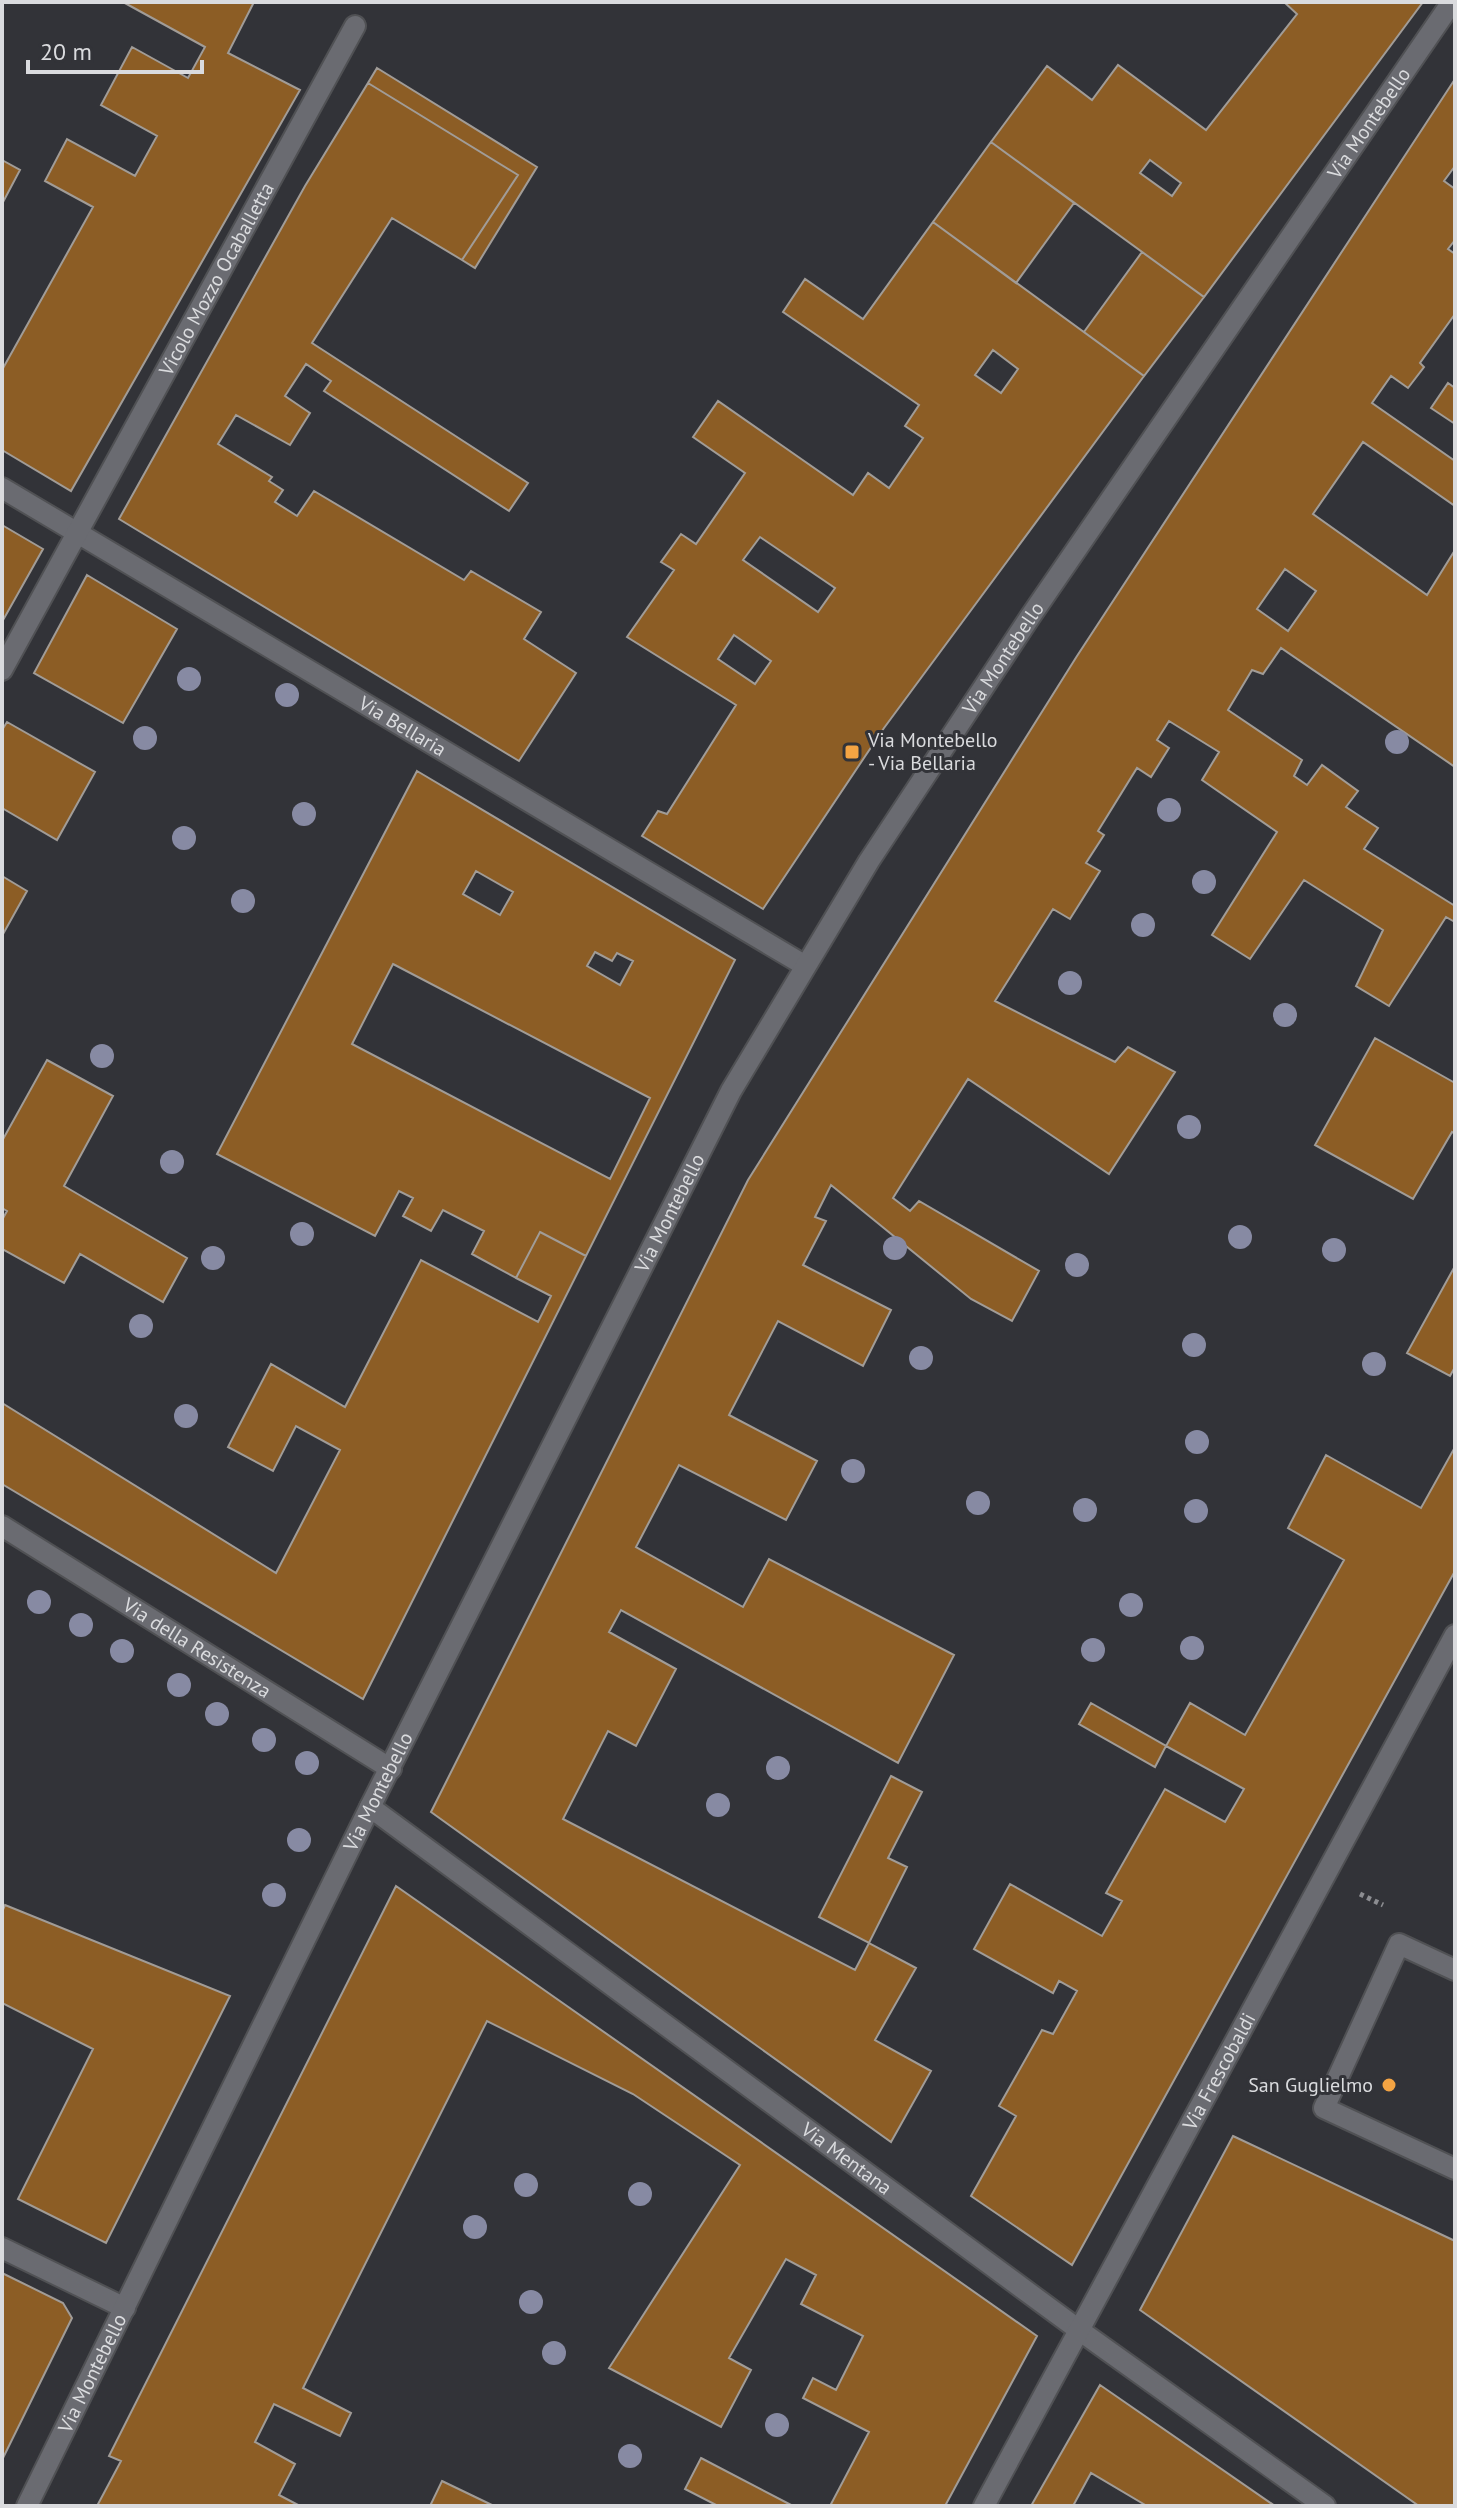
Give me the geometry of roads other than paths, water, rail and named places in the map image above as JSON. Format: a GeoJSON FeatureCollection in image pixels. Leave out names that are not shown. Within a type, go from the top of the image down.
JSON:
{"type":"FeatureCollection","features":[{"type":"Feature","properties":{"kind":"street","name":"Via Montebello"},"geometry":{"type":"LineString","coordinates":[[27,2506],[370,1807],[671,1204],[731,1091],[804,965],[1030,617],[1452,2]]}},
{"type":"Feature","properties":{"kind":"street","name":"Vicolo Mozzo Ocaballetta"},"geometry":{"type":"LineString","coordinates":[[2,670],[355,26]]}},
{"type":"Feature","properties":{"kind":"street","name":"Via Bellaria"},"geometry":{"type":"LineString","coordinates":[[2,488],[804,965]]}},
{"type":"Feature","properties":{"kind":"street","name":"Via della Resistenza"},"geometry":{"type":"LineString","coordinates":[[2,1526],[391,1769]]}},
{"type":"Feature","properties":{"kind":"street","name":"Via Frescobaldi"},"geometry":{"type":"LineString","coordinates":[[984,2506],[1455,1635]]}},
{"type":"Feature","properties":{"kind":"street","name":"Via Mentana"},"geometry":{"type":"LineString","coordinates":[[370,1807],[1079,2330],[1325,2506]]}},
{"type":"Feature","properties":{"kind":"street"},"geometry":{"type":"LineString","coordinates":[[1455,1970],[1399,1944],[1324,2108],[1455,2169]]}},
{"type":"Feature","properties":{"kind":"street"},"geometry":{"type":"LineString","coordinates":[[2,2248],[125,2308]]}},
{"type":"Feature","properties":{"kind":"place","name":"Via Montebello - Via Bellaria"},"geometry":{"type":"Point","coordinates":[852,752]}},
{"type":"Feature","properties":{"kind":"place","name":"San Guglielmo"},"geometry":{"type":"Point","coordinates":[1389,2085]}}]}
